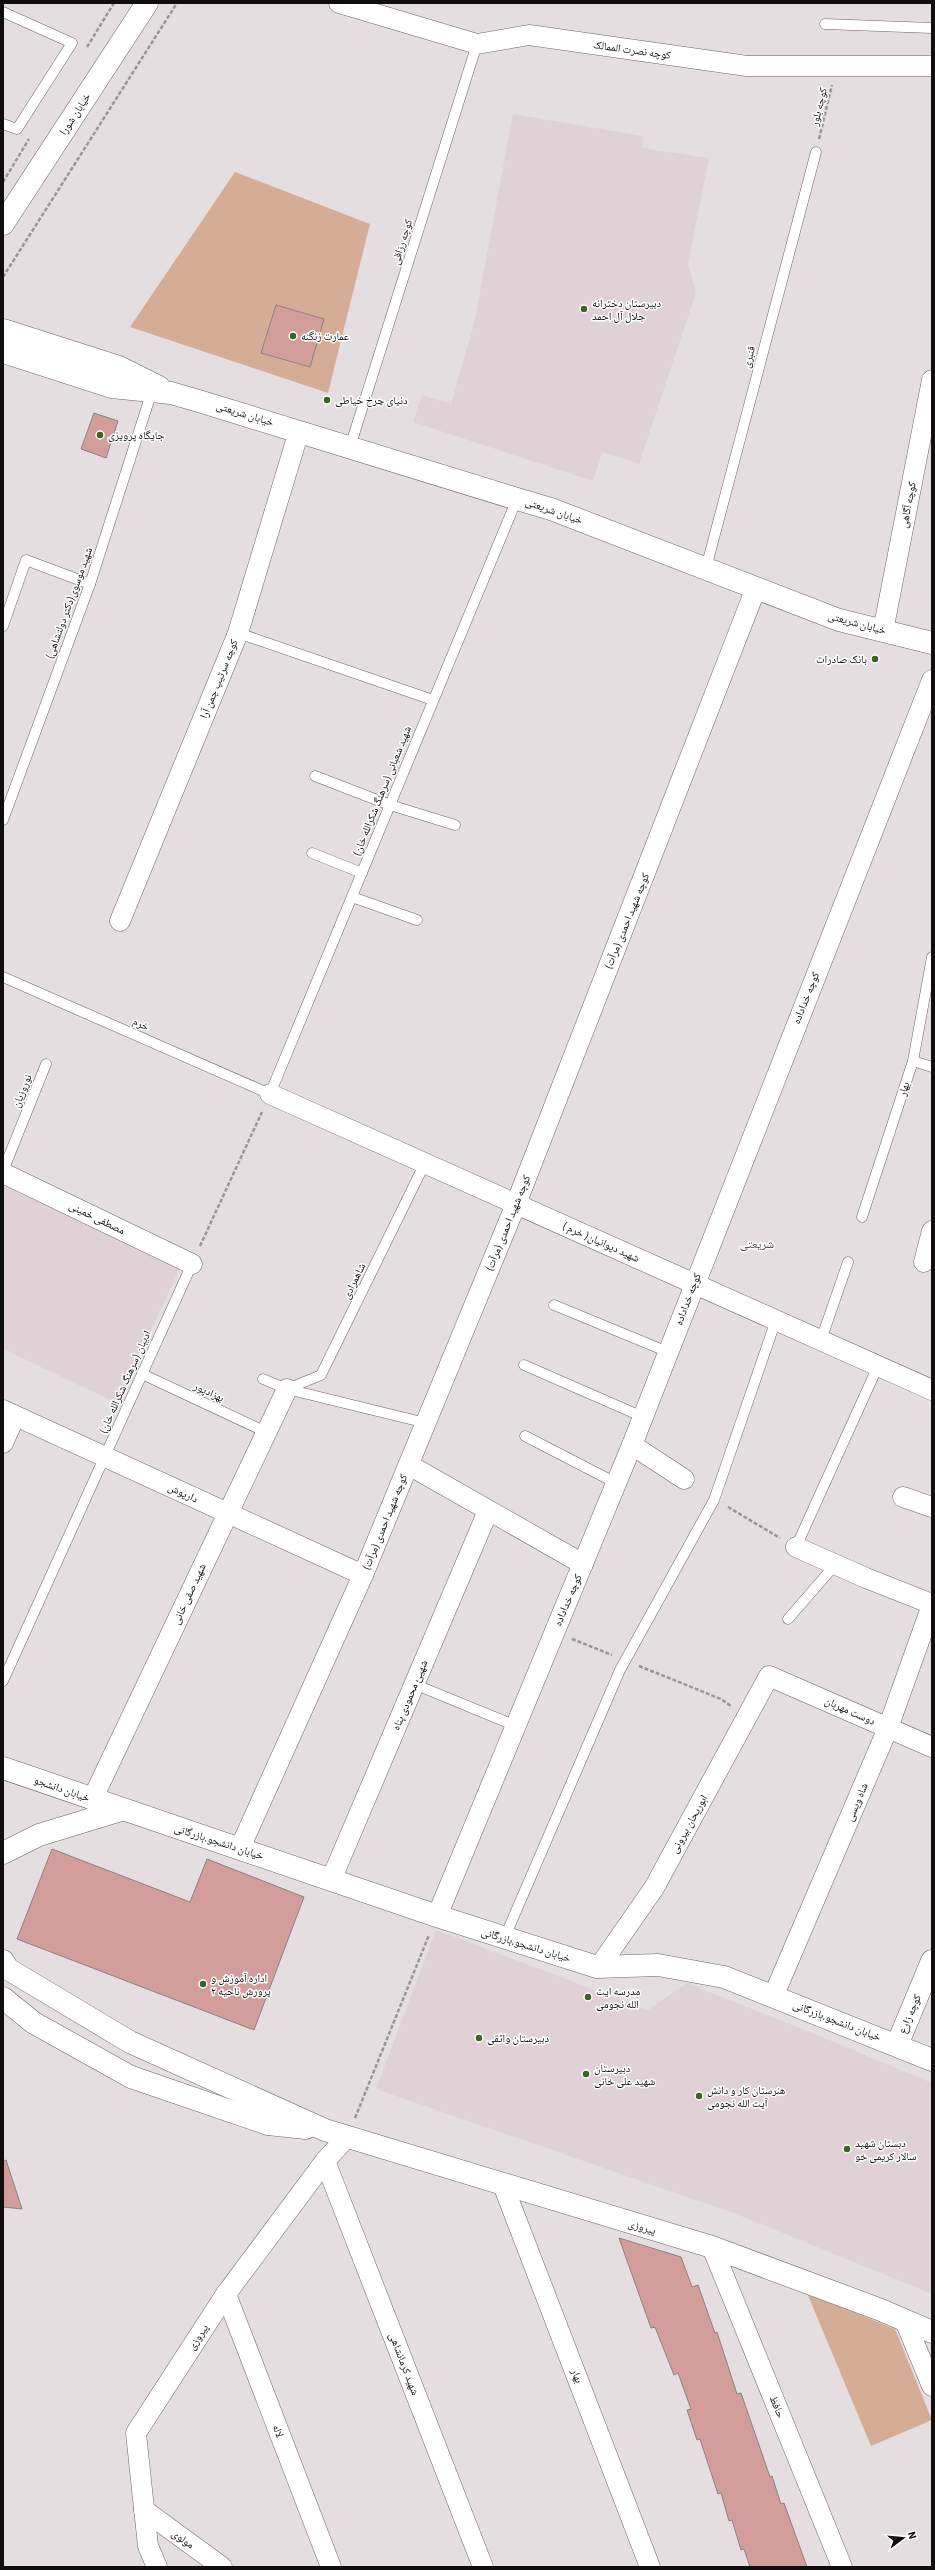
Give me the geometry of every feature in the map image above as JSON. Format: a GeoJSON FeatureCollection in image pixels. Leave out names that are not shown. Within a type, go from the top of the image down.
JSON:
{"type":"FeatureCollection","features":[{"type":"Feature","properties":{"kind":"main road","name":"خیابان شورا"},"geometry":{"type":"LineString","coordinates":[[3,224],[147,3]]}},
{"type":"Feature","properties":{"kind":"main road","name":"خیابان شریعتی"},"geometry":{"type":"LineString","coordinates":[[3,330],[119,367],[161,392]]}},
{"type":"Feature","properties":{"kind":"main road","name":"خیابان شریعتی"},"geometry":{"type":"LineString","coordinates":[[3,352],[112,387],[161,392],[299,431],[517,498],[551,509],[839,620],[932,643]]}},
{"type":"Feature","properties":{"kind":"main road","name":"خیابان دانشجو"},"geometry":{"type":"LineString","coordinates":[[3,1768],[121,1810]]}},
{"type":"Feature","properties":{"kind":"main road","name":"خیابان دانشجو.بازرگانی"},"geometry":{"type":"LineString","coordinates":[[121,1810],[240,1848],[504,1939],[599,1967],[658,1965],[724,1977],[932,2060]]}},
{"type":"Feature","properties":{"kind":"main road"},"geometry":{"type":"LineString","coordinates":[[3,1854],[39,1835],[121,1810]]}},
{"type":"Feature","properties":{"kind":"main road"},"geometry":{"type":"LineString","coordinates":[[3,1961],[8,1969],[44,1992],[130,2042],[325,2130]]}},
{"type":"Feature","properties":{"kind":"main road","name":"کوچه زارع"},"geometry":{"type":"LineString","coordinates":[[897,2045],[932,1961]]}},
{"type":"Feature","properties":{"kind":"main road"},"geometry":{"type":"LineString","coordinates":[[3,1998],[34,2023],[131,2077],[268,2124],[325,2130]]}},
{"type":"Feature","properties":{"kind":"main road","name":"پیروزی"},"geometry":{"type":"LineString","coordinates":[[325,2130],[712,2247],[932,2332]]}},
{"type":"Feature","properties":{"kind":"street","name":"کوچه نصرت الممالک"},"geometry":{"type":"LineString","coordinates":[[339,3],[477,44],[529,35],[747,66],[932,66]]}},
{"type":"Feature","properties":{"kind":"street","name":"کوچه آگاهی"},"geometry":{"type":"LineString","coordinates":[[883,631],[932,380]]}},
{"type":"Feature","properties":{"kind":"street","name":"کوچه سرتیپ چمن آرا"},"geometry":{"type":"LineString","coordinates":[[120,921],[238,633],[299,431]]}},
{"type":"Feature","properties":{"kind":"street","name":"کوچه شهید احمدی (مرآت)"},"geometry":{"type":"LineString","coordinates":[[240,1848],[363,1575],[516,1204],[756,588]]}},
{"type":"Feature","properties":{"kind":"street","name":"کوچه خداداده"},"geometry":{"type":"LineString","coordinates":[[437,1916],[632,1445],[694,1283],[932,680]]}},
{"type":"Feature","properties":{"kind":"street","name":"شهید دیوانیان( خرم )"},"geometry":{"type":"LineString","coordinates":[[270,1094],[932,1390]]}},
{"type":"Feature","properties":{"kind":"street","name":"مصطفی خمینی"},"geometry":{"type":"LineString","coordinates":[[3,1172],[192,1264]]}},
{"type":"Feature","properties":{"kind":"street"},"geometry":{"type":"LineString","coordinates":[[924,1262],[932,1231]]}},
{"type":"Feature","properties":{"kind":"street","name":"شهید صفی خانی"},"geometry":{"type":"LineString","coordinates":[[92,1800],[287,1389]]}},
{"type":"Feature","properties":{"kind":"street"},"geometry":{"type":"LineString","coordinates":[[3,1443],[9,1413]]}},
{"type":"Feature","properties":{"kind":"street","name":"داریوش"},"geometry":{"type":"LineString","coordinates":[[9,1413],[363,1575]]}},
{"type":"Feature","properties":{"kind":"street"},"geometry":{"type":"LineString","coordinates":[[632,1445],[684,1478]]}},
{"type":"Feature","properties":{"kind":"street"},"geometry":{"type":"LineString","coordinates":[[409,1465],[583,1564]]}},
{"type":"Feature","properties":{"kind":"street"},"geometry":{"type":"LineString","coordinates":[[903,1497],[932,1508]]}},
{"type":"Feature","properties":{"kind":"street","name":"شهیئ محمودی پناه"},"geometry":{"type":"LineString","coordinates":[[331,1880],[488,1511]]}},
{"type":"Feature","properties":{"kind":"street"},"geometry":{"type":"LineString","coordinates":[[796,1547],[835,1565],[932,1604]]}},
{"type":"Feature","properties":{"kind":"street","name":"شاه ویسی"},"geometry":{"type":"LineString","coordinates":[[773,1997],[888,1728],[932,1604]]}},
{"type":"Feature","properties":{"kind":"street","name":"دوست مهربان"},"geometry":{"type":"LineString","coordinates":[[769,1676],[932,1747]]}},
{"type":"Feature","properties":{"kind":"street","name":"ابوریحان بیرونی"},"geometry":{"type":"LineString","coordinates":[[599,1967],[654,1888],[769,1676]]}},
{"type":"Feature","properties":{"kind":"street","name":"پیروزی"},"geometry":{"type":"LineString","coordinates":[[157,2567],[148,2546],[136,2433],[226,2294],[325,2162],[347,2137]]}},
{"type":"Feature","properties":{"kind":"street","name":"شهید کرمانشاهی"},"geometry":{"type":"LineString","coordinates":[[325,2162],[483,2567]]}},
{"type":"Feature","properties":{"kind":"street","name":"بهار"},"geometry":{"type":"LineString","coordinates":[[503,2185],[650,2567]]}},
{"type":"Feature","properties":{"kind":"street","name":"حافظ"},"geometry":{"type":"LineString","coordinates":[[712,2247],[842,2567]]}},
{"type":"Feature","properties":{"kind":"street","name":"لاله"},"geometry":{"type":"LineString","coordinates":[[226,2294],[331,2567]]}},
{"type":"Feature","properties":{"kind":"street"},"geometry":{"type":"LineString","coordinates":[[905,2321],[932,2386]]}},
{"type":"Feature","properties":{"kind":"street","name":"مولوی"},"geometry":{"type":"LineString","coordinates":[[144,2510],[222,2567]]}},
{"type":"Feature","properties":{"kind":"lane"},"geometry":{"type":"LineString","coordinates":[[3,12],[72,43],[17,129],[3,124]]}},
{"type":"Feature","properties":{"kind":"lane"},"geometry":{"type":"LineString","coordinates":[[825,24],[932,28]]}},
{"type":"Feature","properties":{"kind":"lane","name":"کوچه رزاقی"},"geometry":{"type":"LineString","coordinates":[[350,447],[477,44]]}},
{"type":"Feature","properties":{"kind":"lane","name":"قنبری"},"geometry":{"type":"LineString","coordinates":[[706,568],[816,152]]}},
{"type":"Feature","properties":{"kind":"lane","name":"شهید موسوی(دکتر دولتشاهی)"},"geometry":{"type":"LineString","coordinates":[[3,820],[161,392]]}},
{"type":"Feature","properties":{"kind":"lane","name":"شهید شعبانی (سرهنگ شکرالله خان)"},"geometry":{"type":"LineString","coordinates":[[270,1094],[517,498]]}},
{"type":"Feature","properties":{"kind":"lane"},"geometry":{"type":"LineString","coordinates":[[3,626],[26,560],[90,584]]}},
{"type":"Feature","properties":{"kind":"lane"},"geometry":{"type":"LineString","coordinates":[[238,633],[433,700]]}},
{"type":"Feature","properties":{"kind":"lane"},"geometry":{"type":"LineString","coordinates":[[315,776],[390,805],[455,825]]}},
{"type":"Feature","properties":{"kind":"lane"},"geometry":{"type":"LineString","coordinates":[[312,853],[362,873]]}},
{"type":"Feature","properties":{"kind":"lane"},"geometry":{"type":"LineString","coordinates":[[352,897],[417,920]]}},
{"type":"Feature","properties":{"kind":"lane","name":"بهار"},"geometry":{"type":"LineString","coordinates":[[862,1217],[913,1061],[932,957]]}},
{"type":"Feature","properties":{"kind":"lane","name":"خرم"},"geometry":{"type":"LineString","coordinates":[[3,977],[270,1094]]}},
{"type":"Feature","properties":{"kind":"lane"},"geometry":{"type":"LineString","coordinates":[[913,1061],[932,1067]]}},
{"type":"Feature","properties":{"kind":"lane","name":"نوروزیان"},"geometry":{"type":"LineString","coordinates":[[3,1172],[46,1064]]}},
{"type":"Feature","properties":{"kind":"lane","name":"شاهمرادی"},"geometry":{"type":"LineString","coordinates":[[287,1389],[321,1375],[425,1163]]}},
{"type":"Feature","properties":{"kind":"lane"},"geometry":{"type":"LineString","coordinates":[[822,1340],[848,1262]]}},
{"type":"Feature","properties":{"kind":"lane","name":"ادیبان (سرهنگ شکرالله خان)"},"geometry":{"type":"LineString","coordinates":[[3,1681],[192,1264]]}},
{"type":"Feature","properties":{"kind":"lane"},"geometry":{"type":"LineString","coordinates":[[554,1304],[668,1352]]}},
{"type":"Feature","properties":{"kind":"lane"},"geometry":{"type":"LineString","coordinates":[[504,1939],[626,1661],[714,1500],[776,1320]]}},
{"type":"Feature","properties":{"kind":"lane"},"geometry":{"type":"LineString","coordinates":[[524,1365],[643,1417]]}},
{"type":"Feature","properties":{"kind":"lane"},"geometry":{"type":"LineString","coordinates":[[796,1547],[878,1366]]}},
{"type":"Feature","properties":{"kind":"lane","name":"بهزادپور"},"geometry":{"type":"LineString","coordinates":[[142,1374],[266,1432]]}},
{"type":"Feature","properties":{"kind":"lane"},"geometry":{"type":"LineString","coordinates":[[263,1379],[287,1389],[426,1423]]}},
{"type":"Feature","properties":{"kind":"lane"},"geometry":{"type":"LineString","coordinates":[[525,1436],[616,1484]]}},
{"type":"Feature","properties":{"kind":"lane"},"geometry":{"type":"LineString","coordinates":[[788,1619],[835,1565]]}},
{"type":"Feature","properties":{"kind":"lane"},"geometry":{"type":"LineString","coordinates":[[414,1684],[516,1726]]}},
{"type":"Feature","properties":{"kind":"path"},"geometry":{"type":"LineString","coordinates":[[3,277],[177,3]]}},
{"type":"Feature","properties":{"kind":"path","name":"کوچه بلور"},"geometry":{"type":"LineString","coordinates":[[816,152],[837,65]]}},
{"type":"Feature","properties":{"kind":"path"},"geometry":{"type":"LineString","coordinates":[[192,1264],[270,1094]]}},
{"type":"Feature","properties":{"kind":"path"},"geometry":{"type":"LineString","coordinates":[[714,1500],[796,1547]]}},
{"type":"Feature","properties":{"kind":"path"},"geometry":{"type":"LineString","coordinates":[[555,1632],[721,1699],[748,1716]]}},
{"type":"Feature","properties":{"kind":"path"},"geometry":{"type":"LineString","coordinates":[[347,2137],[437,1916]]}},
{"type":"Feature","properties":{"kind":"shaded area","name":"دبیرستان دخترانه جلال آل احمد"},"geometry":{"type":"Polygon","coordinates":[[[513,114],[643,136],[642,148],[709,158],[688,264],[696,293],[639,464],[602,452],[593,481],[413,422],[422,395],[451,404],[474,324],[513,114]]]}},
{"type":"Feature","properties":{"kind":"shaded area"},"geometry":{"type":"Polygon","coordinates":[[[235,172],[370,224],[328,393],[130,327],[235,172]]]}},
{"type":"Feature","properties":{"kind":"shaded area"},"geometry":{"type":"Polygon","coordinates":[[[3,1185],[180,1268],[117,1403],[3,1349],[3,1185]]]}},
{"type":"Feature","properties":{"kind":"shaded area"},"geometry":{"type":"Polygon","coordinates":[[[436,1930],[648,2010],[687,1983],[932,2083],[932,2294],[736,2214],[376,2089],[436,1930]]]}},
{"type":"Feature","properties":{"kind":"shaded area"},"geometry":{"type":"Polygon","coordinates":[[[807,2293],[895,2329],[932,2420],[871,2446],[807,2293]]]}},
{"type":"Feature","properties":{"kind":"building","name":"عمارت زنگنه"},"geometry":{"type":"Polygon","coordinates":[[[276,305],[324,319],[310,367],[261,353],[276,305]]]}},
{"type":"Feature","properties":{"kind":"building","name":"جایگاه پرویزی"},"geometry":{"type":"Polygon","coordinates":[[[94,413],[118,421],[106,458],[81,449],[94,413]]]}},
{"type":"Feature","properties":{"kind":"building","name":"اداره آموزش و پرورش ناحیه ۲"},"geometry":{"type":"Polygon","coordinates":[[[52,1849],[190,1902],[207,1859],[304,1897],[254,2030],[17,1939],[52,1849]]]}},
{"type":"Feature","properties":{"kind":"building"},"geometry":{"type":"Polygon","coordinates":[[[6,2160],[22,2209],[3,2207],[3,2161],[6,2160]]]}},
{"type":"Feature","properties":{"kind":"building"},"geometry":{"type":"Polygon","coordinates":[[[619,2238],[681,2257],[692,2287],[698,2285],[715,2333],[717,2332],[737,2394],[741,2393],[770,2477],[772,2476],[781,2504],[784,2503],[807,2567],[750,2567],[744,2549],[741,2550],[732,2520],[729,2521],[721,2493],[718,2494],[700,2439],[697,2440],[687,2410],[691,2409],[678,2373],[674,2375],[655,2327],[651,2328],[619,2238]]]}},
{"type":"Feature","properties":{"kind":"place","name":"دبیرستان دخترانه جلال آل احمد"},"geometry":{"type":"Point","coordinates":[584,309]}},
{"type":"Feature","properties":{"kind":"place","name":"عمارت زنگنه"},"geometry":{"type":"Point","coordinates":[293,336]}},
{"type":"Feature","properties":{"kind":"place","name":"دنیای چرخ خیاطی"},"geometry":{"type":"Point","coordinates":[327,400]}},
{"type":"Feature","properties":{"kind":"place","name":"جایگاه پرویزی"},"geometry":{"type":"Point","coordinates":[100,435]}},
{"type":"Feature","properties":{"kind":"place","name":"بانک صادرات"},"geometry":{"type":"Point","coordinates":[875,659]}},
{"type":"Feature","properties":{"kind":"place","name":"اداره آموزش و پرورش ناحیه ۲"},"geometry":{"type":"Point","coordinates":[203,1984]}},
{"type":"Feature","properties":{"kind":"place","name":"مدرسه ایت الله نجومی"},"geometry":{"type":"Point","coordinates":[588,1997]}},
{"type":"Feature","properties":{"kind":"place","name":"دبیرستان واثقی"},"geometry":{"type":"Point","coordinates":[479,2038]}},
{"type":"Feature","properties":{"kind":"place","name":"دبیرستان شهید علی خانی"},"geometry":{"type":"Point","coordinates":[586,2074]}},
{"type":"Feature","properties":{"kind":"place","name":"هنرستان کار و دانش آیت الله نجومی"},"geometry":{"type":"Point","coordinates":[699,2096]}},
{"type":"Feature","properties":{"kind":"place","name":"دبستان شهید سالار کریمی خو"},"geometry":{"type":"Point","coordinates":[847,2149]}},
{"type":"Feature","properties":{"kind":"district","name":"شریعتی"},"geometry":{"type":"Point","coordinates":[757,1244]}}]}
